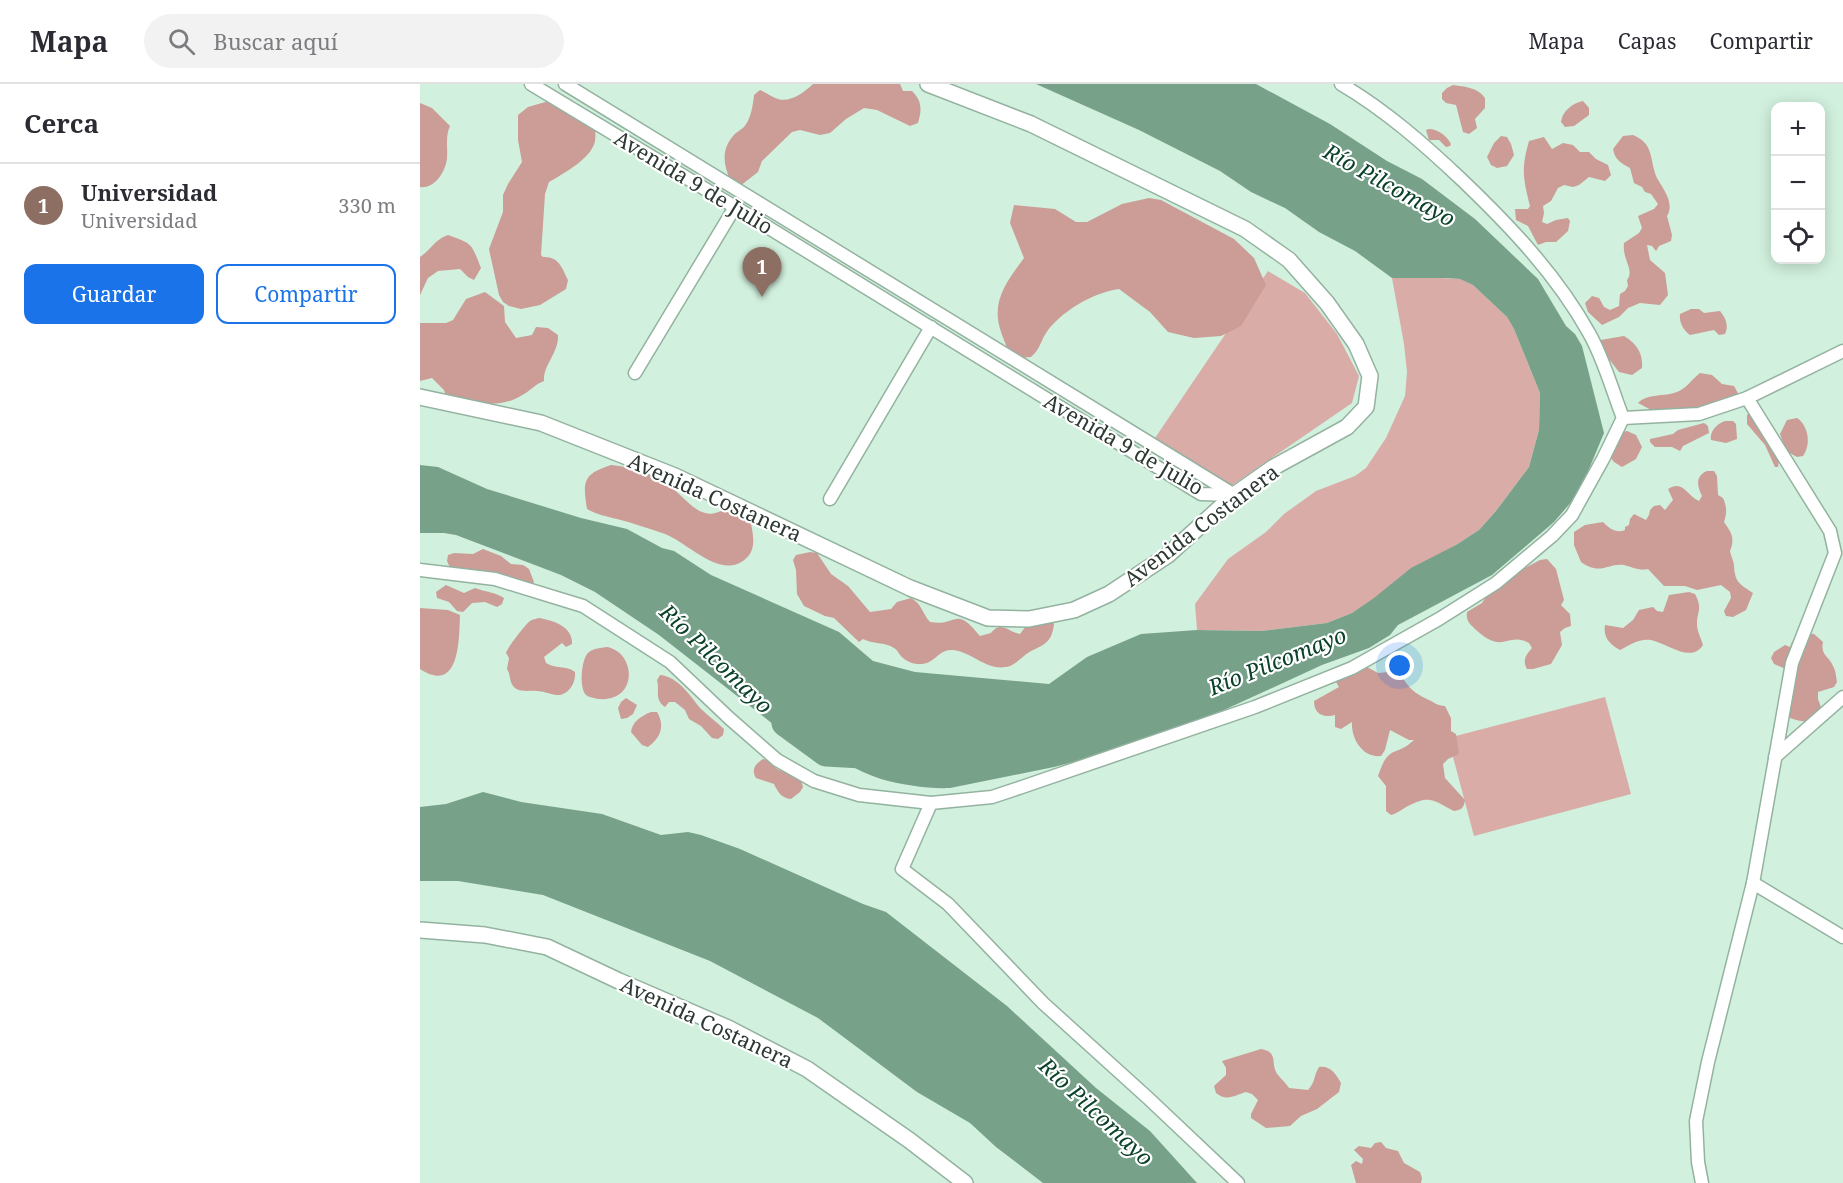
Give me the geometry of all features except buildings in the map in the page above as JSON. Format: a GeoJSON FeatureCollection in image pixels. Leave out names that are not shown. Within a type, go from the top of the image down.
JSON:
{"type":"FeatureCollection","features":[{"type":"Feature","properties":{"kind":"street","name":"Avenida 9 de Julio"},"geometry":{"type":"LineString","coordinates":[[531,84],[1201,494],[1234,495]]}},
{"type":"Feature","properties":{"kind":"street","name":"Avenida 9 de Julio"},"geometry":{"type":"LineString","coordinates":[[565,84],[1234,495]]}},
{"type":"Feature","properties":{"kind":"street","name":"Avenida Costanera"},"geometry":{"type":"LineString","coordinates":[[420,397],[541,423],[675,476],[910,588],[988,618],[1029,619],[1074,610],[1109,594],[1168,555],[1234,495],[1274,467],[1347,427],[1366,408],[1370,376],[1356,344],[1327,303],[1289,260],[1245,229],[1030,124],[928,84]]}},
{"type":"Feature","properties":{"kind":"street"},"geometry":{"type":"LineString","coordinates":[[420,570],[495,579],[583,606],[670,663],[777,760],[814,781],[859,795],[931,803],[992,797],[1255,707],[1352,668],[1439,619],[1496,582],[1552,536],[1572,515],[1623,418],[1590,335],[1562,290],[1537,256],[1491,207],[1432,151],[1366,99],[1341,84]]}},
{"type":"Feature","properties":{"kind":"street"},"geometry":{"type":"LineString","coordinates":[[635,373],[735,207]]}},
{"type":"Feature","properties":{"kind":"street"},"geometry":{"type":"LineString","coordinates":[[829,265],[838,250]]}},
{"type":"Feature","properties":{"kind":"street"},"geometry":{"type":"LineString","coordinates":[[830,499],[931,327]]}},
{"type":"Feature","properties":{"kind":"street"},"geometry":{"type":"LineString","coordinates":[[1623,418],[1699,414],[1747,398],[1843,351]]}},
{"type":"Feature","properties":{"kind":"street"},"geometry":{"type":"LineString","coordinates":[[1701,1183],[1696,1121],[1708,1062],[1753,883],[1792,663],[1835,553],[1830,531],[1747,398]]}},
{"type":"Feature","properties":{"kind":"street"},"geometry":{"type":"LineString","coordinates":[[1775,757],[1843,696]]}},
{"type":"Feature","properties":{"kind":"street"},"geometry":{"type":"LineString","coordinates":[[931,803],[902,869],[948,904],[1043,1003],[1238,1183]]}},
{"type":"Feature","properties":{"kind":"street"},"geometry":{"type":"LineString","coordinates":[[1753,883],[1843,937]]}},
{"type":"Feature","properties":{"kind":"street","name":"Avenida Costanera"},"geometry":{"type":"LineString","coordinates":[[420,930],[485,935],[547,947],[728,1029],[807,1069],[909,1140],[965,1183]]}},
{"type":"Feature","properties":{"kind":"shaded area"},"geometry":{"type":"Polygon","coordinates":[[[813,84],[900,84],[903,91],[912,91],[918,98],[920,109],[918,123],[910,126],[877,110],[864,108],[846,119],[830,133],[820,135],[800,130],[792,132],[762,161],[758,172],[740,186],[732,184],[725,165],[726,148],[733,136],[744,127],[748,120],[754,95],[760,90],[783,100],[802,93],[813,84]]]}},
{"type":"Feature","properties":{"kind":"shaded area"},"geometry":{"type":"Polygon","coordinates":[[[1453,85],[1475,90],[1485,98],[1485,108],[1475,119],[1477,128],[1469,134],[1463,132],[1456,105],[1446,103],[1442,99],[1442,93],[1453,85]]]}},
{"type":"Feature","properties":{"kind":"shaded area"},"geometry":{"type":"Polygon","coordinates":[[[549,101],[594,122],[595,141],[583,159],[549,182],[545,194],[541,255],[553,258],[562,267],[568,280],[566,289],[540,305],[521,309],[509,306],[499,295],[489,249],[503,212],[503,195],[522,162],[518,140],[518,115],[528,107],[549,101]]]}},
{"type":"Feature","properties":{"kind":"shaded area"},"geometry":{"type":"Polygon","coordinates":[[[1583,101],[1589,108],[1589,115],[1574,126],[1565,127],[1561,122],[1563,114],[1575,104],[1583,101]]]}},
{"type":"Feature","properties":{"kind":"shaded area"},"geometry":{"type":"Polygon","coordinates":[[[420,103],[432,108],[450,126],[444,169],[435,182],[425,187],[420,187],[420,103]]]}},
{"type":"Feature","properties":{"kind":"shaded area"},"geometry":{"type":"Polygon","coordinates":[[[1426,130],[1436,130],[1445,136],[1450,146],[1446,147],[1439,140],[1429,140],[1426,130]]]}},
{"type":"Feature","properties":{"kind":"shaded area"},"geometry":{"type":"Polygon","coordinates":[[[1633,135],[1645,143],[1648,148],[1657,178],[1669,201],[1667,216],[1672,235],[1671,241],[1659,246],[1656,251],[1652,246],[1647,245],[1650,260],[1665,273],[1668,295],[1660,305],[1640,303],[1602,325],[1588,312],[1585,303],[1592,296],[1599,298],[1604,307],[1610,310],[1619,306],[1620,294],[1628,286],[1627,280],[1630,272],[1624,243],[1639,233],[1642,228],[1638,216],[1654,209],[1658,204],[1651,194],[1634,183],[1630,168],[1615,156],[1613,149],[1623,136],[1633,135]]]}},
{"type":"Feature","properties":{"kind":"shaded area"},"geometry":{"type":"Polygon","coordinates":[[[1501,136],[1507,137],[1514,155],[1507,166],[1497,168],[1491,165],[1487,157],[1494,143],[1501,136]]]}},
{"type":"Feature","properties":{"kind":"shaded area"},"geometry":{"type":"Polygon","coordinates":[[[1544,137],[1552,149],[1563,143],[1573,145],[1580,152],[1589,152],[1596,159],[1608,165],[1611,175],[1605,181],[1589,177],[1579,185],[1573,187],[1564,185],[1558,188],[1551,201],[1543,206],[1542,222],[1547,224],[1568,218],[1570,221],[1568,231],[1556,242],[1538,245],[1528,226],[1516,220],[1515,209],[1528,209],[1530,206],[1524,174],[1526,151],[1529,141],[1544,137]]]}},
{"type":"Feature","properties":{"kind":"shaded area"},"geometry":{"type":"Polygon","coordinates":[[[1149,198],[1161,200],[1234,239],[1254,258],[1266,285],[1241,326],[1221,336],[1194,338],[1168,332],[1150,312],[1119,289],[1099,294],[1078,304],[1052,325],[1031,357],[1020,358],[1008,351],[999,323],[999,302],[1005,286],[1024,258],[1010,223],[1014,205],[1055,209],[1076,222],[1087,222],[1122,204],[1149,198]]]}},
{"type":"Feature","properties":{"kind":"shaded area"},"geometry":{"type":"Polygon","coordinates":[[[448,235],[470,246],[481,268],[474,280],[460,269],[438,271],[428,278],[420,295],[420,257],[448,235]]]}},
{"type":"Feature","properties":{"kind":"shaded area"},"geometry":{"type":"Polygon","coordinates":[[[1268,271],[1305,293],[1337,334],[1359,376],[1352,403],[1231,486],[1153,441],[1268,271]]]}},
{"type":"Feature","properties":{"kind":"shaded area"},"geometry":{"type":"Polygon","coordinates":[[[1392,278],[1461,279],[1473,285],[1507,317],[1514,329],[1540,393],[1539,430],[1529,467],[1479,530],[1352,613],[1327,623],[1261,631],[1197,630],[1195,604],[1228,559],[1266,532],[1284,514],[1316,491],[1355,476],[1366,468],[1386,438],[1405,396],[1407,372],[1392,278]]]}},
{"type":"Feature","properties":{"kind":"shaded area"},"geometry":{"type":"Polygon","coordinates":[[[485,292],[504,306],[505,322],[516,338],[532,335],[536,327],[548,328],[558,335],[556,348],[544,375],[544,381],[514,399],[495,404],[446,396],[444,390],[432,378],[420,381],[420,323],[446,323],[453,320],[466,299],[485,292]]]}},
{"type":"Feature","properties":{"kind":"shaded area"},"geometry":{"type":"Polygon","coordinates":[[[1691,309],[1699,309],[1704,313],[1720,311],[1726,322],[1725,334],[1719,335],[1714,330],[1690,335],[1682,326],[1680,314],[1691,309]]]}},
{"type":"Feature","properties":{"kind":"shaded area"},"geometry":{"type":"Polygon","coordinates":[[[1624,336],[1636,346],[1640,353],[1642,368],[1632,375],[1619,372],[1595,341],[1624,336]]]}},
{"type":"Feature","properties":{"kind":"shaded area"},"geometry":{"type":"Polygon","coordinates":[[[1700,373],[1712,375],[1722,384],[1734,386],[1740,397],[1687,410],[1655,412],[1638,403],[1651,396],[1680,391],[1700,373]]]}},
{"type":"Feature","properties":{"kind":"shaded area"},"geometry":{"type":"Polygon","coordinates":[[[1751,411],[1779,460],[1778,467],[1775,467],[1765,445],[1747,424],[1747,415],[1751,411]]]}},
{"type":"Feature","properties":{"kind":"shaded area"},"geometry":{"type":"Polygon","coordinates":[[[1797,418],[1804,426],[1808,441],[1806,452],[1803,456],[1797,457],[1786,451],[1780,434],[1787,420],[1797,418]]]}},
{"type":"Feature","properties":{"kind":"shaded area"},"geometry":{"type":"Polygon","coordinates":[[[1726,421],[1733,421],[1736,424],[1737,439],[1726,443],[1711,440],[1715,428],[1726,421]]]}},
{"type":"Feature","properties":{"kind":"shaded area"},"geometry":{"type":"Polygon","coordinates":[[[1704,423],[1708,426],[1709,433],[1683,446],[1680,451],[1672,447],[1655,447],[1650,442],[1650,439],[1704,423]]]}},
{"type":"Feature","properties":{"kind":"shaded area"},"geometry":{"type":"Polygon","coordinates":[[[1627,431],[1636,435],[1642,447],[1636,459],[1622,467],[1610,457],[1621,432],[1627,431]]]}},
{"type":"Feature","properties":{"kind":"shaded area"},"geometry":{"type":"Polygon","coordinates":[[[611,465],[639,470],[656,477],[672,487],[701,512],[711,514],[731,510],[750,519],[753,547],[748,557],[734,565],[724,565],[704,557],[665,534],[587,509],[585,486],[587,481],[594,472],[611,465]]]}},
{"type":"Feature","properties":{"kind":"shaded area"},"geometry":{"type":"Polygon","coordinates":[[[1707,471],[1714,471],[1717,476],[1718,495],[1723,498],[1725,504],[1724,522],[1732,536],[1730,551],[1737,580],[1753,593],[1746,610],[1733,617],[1726,616],[1724,611],[1731,598],[1730,592],[1721,585],[1697,590],[1685,586],[1664,586],[1648,569],[1618,565],[1599,569],[1581,562],[1574,545],[1574,532],[1585,525],[1603,522],[1616,531],[1625,530],[1634,514],[1646,520],[1654,506],[1660,505],[1665,510],[1673,500],[1668,489],[1673,486],[1681,487],[1699,501],[1702,496],[1698,485],[1699,478],[1707,471]]]}},
{"type":"Feature","properties":{"kind":"shaded area"},"geometry":{"type":"Polygon","coordinates":[[[483,549],[501,556],[511,564],[523,565],[529,569],[534,582],[530,587],[452,572],[447,561],[448,555],[473,554],[483,549]]]}},
{"type":"Feature","properties":{"kind":"shaded area"},"geometry":{"type":"Polygon","coordinates":[[[817,553],[831,574],[848,586],[870,612],[891,609],[897,602],[911,598],[920,606],[930,622],[939,623],[960,619],[972,626],[980,636],[991,633],[998,627],[1020,634],[1026,626],[1052,621],[1054,624],[1052,634],[1045,643],[1010,666],[995,667],[953,650],[943,652],[926,663],[912,663],[890,646],[863,639],[859,642],[834,618],[804,606],[797,594],[796,570],[793,560],[796,555],[817,553]]]}},
{"type":"Feature","properties":{"kind":"shaded area"},"geometry":{"type":"Polygon","coordinates":[[[1547,559],[1556,569],[1564,600],[1561,605],[1570,614],[1571,626],[1560,632],[1562,645],[1551,664],[1527,669],[1525,658],[1532,648],[1529,643],[1521,640],[1492,641],[1471,625],[1467,612],[1482,603],[1492,588],[1503,585],[1523,569],[1547,559]]]}},
{"type":"Feature","properties":{"kind":"shaded area"},"geometry":{"type":"Polygon","coordinates":[[[446,585],[464,593],[475,588],[504,598],[502,604],[497,607],[485,602],[472,603],[463,612],[457,611],[449,602],[437,598],[436,592],[446,585]]]}},
{"type":"Feature","properties":{"kind":"shaded area"},"geometry":{"type":"Polygon","coordinates":[[[1689,592],[1695,594],[1699,603],[1697,627],[1703,645],[1698,650],[1685,653],[1651,640],[1643,640],[1620,650],[1608,640],[1605,625],[1623,628],[1633,620],[1639,610],[1653,607],[1663,612],[1669,595],[1689,592]]]}},
{"type":"Feature","properties":{"kind":"shaded area"},"geometry":{"type":"Polygon","coordinates":[[[420,608],[448,610],[460,615],[455,661],[450,670],[443,675],[433,675],[420,669],[420,608]]]}},
{"type":"Feature","properties":{"kind":"shaded area"},"geometry":{"type":"Polygon","coordinates":[[[539,618],[562,626],[572,638],[572,644],[566,647],[562,643],[544,657],[549,665],[568,668],[575,672],[570,688],[560,695],[516,689],[511,683],[507,669],[509,658],[506,653],[509,646],[531,620],[539,618]]]}},
{"type":"Feature","properties":{"kind":"shaded area"},"geometry":{"type":"Polygon","coordinates":[[[1801,633],[1814,634],[1823,642],[1824,653],[1834,668],[1837,682],[1834,687],[1818,692],[1822,710],[1813,717],[1807,721],[1790,718],[1785,722],[1786,669],[1774,664],[1771,658],[1774,652],[1785,645],[1790,647],[1801,633]]]}},
{"type":"Feature","properties":{"kind":"shaded area"},"geometry":{"type":"Polygon","coordinates":[[[607,647],[617,651],[624,658],[629,676],[627,685],[621,693],[612,698],[599,699],[586,695],[582,686],[584,660],[591,651],[607,647]]]}},
{"type":"Feature","properties":{"kind":"shaded area"},"geometry":{"type":"Polygon","coordinates":[[[1356,661],[1378,673],[1399,671],[1407,685],[1414,691],[1436,704],[1445,706],[1451,718],[1451,731],[1456,734],[1459,754],[1443,764],[1445,778],[1465,800],[1460,809],[1454,811],[1432,800],[1422,800],[1391,815],[1386,811],[1386,786],[1378,776],[1389,755],[1414,740],[1409,740],[1390,730],[1385,750],[1381,756],[1368,754],[1359,746],[1353,734],[1352,722],[1341,729],[1335,727],[1335,715],[1320,714],[1314,705],[1314,701],[1339,687],[1336,682],[1338,670],[1349,662],[1356,661]]]}},
{"type":"Feature","properties":{"kind":"shaded area"},"geometry":{"type":"Polygon","coordinates":[[[660,675],[673,679],[684,688],[701,709],[724,729],[723,735],[718,739],[712,738],[701,726],[689,719],[685,710],[675,702],[669,702],[665,707],[658,698],[657,680],[660,675]]]}},
{"type":"Feature","properties":{"kind":"shaded area"},"geometry":{"type":"Polygon","coordinates":[[[1605,697],[1631,794],[1474,836],[1448,738],[1605,697]]]}},
{"type":"Feature","properties":{"kind":"shaded area"},"geometry":{"type":"Polygon","coordinates":[[[626,698],[637,705],[633,714],[621,719],[618,708],[626,698]]]}},
{"type":"Feature","properties":{"kind":"shaded area"},"geometry":{"type":"Polygon","coordinates":[[[651,712],[657,712],[661,727],[659,735],[648,747],[642,745],[631,732],[638,720],[651,712]]]}},
{"type":"Feature","properties":{"kind":"shaded area"},"geometry":{"type":"Polygon","coordinates":[[[763,759],[779,770],[791,773],[800,779],[803,787],[800,792],[791,799],[780,794],[774,784],[756,778],[755,767],[763,759]]]}},
{"type":"Feature","properties":{"kind":"shaded area"},"geometry":{"type":"Polygon","coordinates":[[[1261,1049],[1270,1052],[1276,1072],[1289,1088],[1308,1090],[1319,1067],[1326,1067],[1341,1083],[1339,1092],[1317,1109],[1301,1116],[1290,1126],[1266,1128],[1251,1118],[1258,1100],[1252,1094],[1246,1092],[1224,1097],[1216,1093],[1214,1086],[1226,1075],[1226,1068],[1222,1061],[1261,1049]]]}},
{"type":"Feature","properties":{"kind":"shaded area"},"geometry":{"type":"Polygon","coordinates":[[[1381,1142],[1386,1148],[1398,1151],[1404,1163],[1420,1172],[1421,1183],[1356,1183],[1351,1165],[1356,1161],[1362,1164],[1363,1159],[1354,1150],[1359,1146],[1371,1148],[1375,1143],[1381,1142]]]}},
{"type":"Feature","properties":{"kind":"water"},"geometry":{"type":"Polygon","coordinates":[[[1036,84],[1256,84],[1330,124],[1387,161],[1422,179],[1475,219],[1538,279],[1566,326],[1575,334],[1582,346],[1604,433],[1579,493],[1554,522],[1492,575],[1398,625],[1390,635],[1369,648],[1322,665],[1224,710],[1104,754],[1054,767],[950,788],[898,783],[867,774],[826,753],[814,744],[778,728],[659,635],[595,592],[561,575],[456,535],[420,533],[420,465],[438,467],[487,489],[581,518],[627,529],[662,548],[674,551],[711,575],[839,632],[873,661],[915,672],[1049,684],[1087,657],[1141,634],[1197,630],[1261,631],[1327,623],[1352,613],[1411,568],[1456,545],[1479,530],[1529,467],[1539,430],[1540,393],[1507,317],[1473,285],[1460,279],[1392,278],[1355,251],[1319,232],[1285,208],[1251,192],[1220,171],[1139,130],[1036,84]]]}},
{"type":"Feature","properties":{"kind":"water"},"geometry":{"type":"Polygon","coordinates":[[[483,792],[521,802],[602,814],[661,835],[688,832],[701,835],[740,849],[886,912],[1007,1006],[1096,1088],[1150,1131],[1197,1183],[1043,1183],[996,1147],[970,1123],[917,1092],[818,1018],[710,961],[543,895],[458,881],[420,881],[420,807],[446,804],[483,792]]]}},
{"type":"Feature","properties":{"kind":"waterway","name":"Río Pilcomayo"},"geometry":{"type":"LineString","coordinates":[[785,723],[826,753],[862,755]]}},
{"type":"Feature","properties":{"kind":"place","name":"Universidad"},"geometry":{"type":"Point","coordinates":[762,297]}}]}
